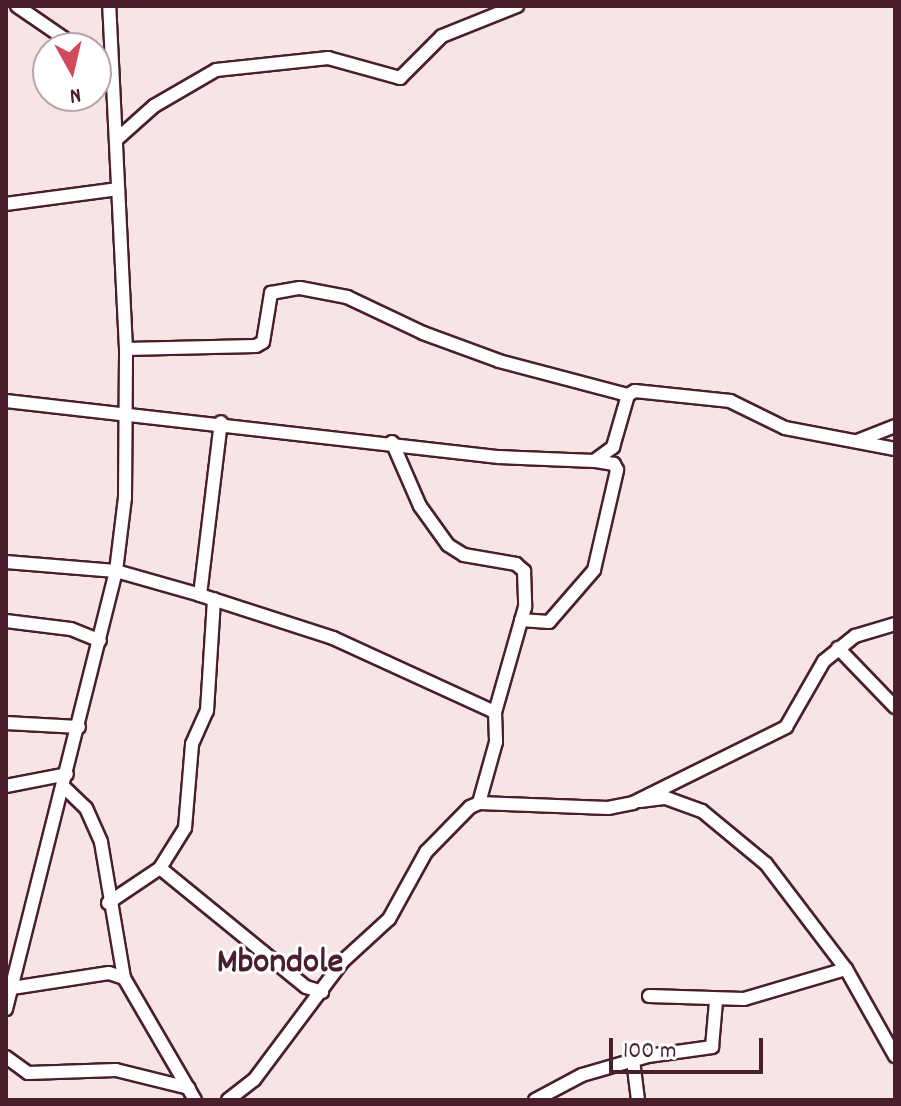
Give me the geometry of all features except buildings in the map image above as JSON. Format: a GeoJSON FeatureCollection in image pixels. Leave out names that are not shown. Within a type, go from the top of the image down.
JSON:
{"type":"FeatureCollection","features":[{"type":"Feature","properties":{"kind":"street"},"geometry":{"type":"LineString","coordinates":[[17,6],[55,32]]}},
{"type":"Feature","properties":{"kind":"street"},"geometry":{"type":"LineString","coordinates":[[109,6],[110,32]]}},
{"type":"Feature","properties":{"kind":"street"},"geometry":{"type":"LineString","coordinates":[[116,140],[154,106],[216,70],[328,58],[400,78],[442,36],[517,6]]}},
{"type":"Feature","properties":{"kind":"street"},"geometry":{"type":"LineString","coordinates":[[6,1005],[100,641],[116,571],[125,498],[126,349],[112,68]]}},
{"type":"Feature","properties":{"kind":"street"},"geometry":{"type":"LineString","coordinates":[[6,204],[118,189]]}},
{"type":"Feature","properties":{"kind":"street"},"geometry":{"type":"LineString","coordinates":[[126,349],[256,346],[263,342],[271,293],[300,288],[347,297],[423,333],[536,373],[628,395],[635,391],[730,401],[785,428],[895,449]]}},
{"type":"Feature","properties":{"kind":"street"},"geometry":{"type":"LineString","coordinates":[[594,461],[613,447],[628,395]]}},
{"type":"Feature","properties":{"kind":"street"},"geometry":{"type":"LineString","coordinates":[[6,401],[221,422],[499,457],[614,464],[617,470],[594,570],[549,622],[521,620]]}},
{"type":"Feature","properties":{"kind":"street"},"geometry":{"type":"LineString","coordinates":[[200,595],[221,422]]}},
{"type":"Feature","properties":{"kind":"street"},"geometry":{"type":"LineString","coordinates":[[854,442],[895,426]]}},
{"type":"Feature","properties":{"kind":"street"},"geometry":{"type":"LineString","coordinates":[[392,442],[420,506],[448,545],[464,555],[521,566],[526,597],[495,712],[496,742],[479,803]]}},
{"type":"Feature","properties":{"kind":"street"},"geometry":{"type":"LineString","coordinates":[[6,562],[116,571],[214,599],[333,638],[495,712]]}},
{"type":"Feature","properties":{"kind":"street"},"geometry":{"type":"LineString","coordinates":[[108,903],[160,868],[177,844],[189,810],[192,744],[207,711],[214,599]]}},
{"type":"Feature","properties":{"kind":"street"},"geometry":{"type":"LineString","coordinates":[[6,621],[71,629],[100,641]]}},
{"type":"Feature","properties":{"kind":"street"},"geometry":{"type":"LineString","coordinates":[[633,803],[786,727],[816,671],[838,648],[855,636],[895,624]]}},
{"type":"Feature","properties":{"kind":"street"},"geometry":{"type":"LineString","coordinates":[[838,648],[895,707]]}},
{"type":"Feature","properties":{"kind":"street"},"geometry":{"type":"LineString","coordinates":[[6,723],[79,727]]}},
{"type":"Feature","properties":{"kind":"street"},"geometry":{"type":"LineString","coordinates":[[6,786],[66,781]]}},
{"type":"Feature","properties":{"kind":"street"},"geometry":{"type":"LineString","coordinates":[[66,781],[95,824],[124,978],[195,1100]]}},
{"type":"Feature","properties":{"kind":"street"},"geometry":{"type":"LineString","coordinates":[[228,1100],[254,1080],[343,961],[389,919],[426,852],[459,816],[479,803],[608,808],[676,800],[724,826],[766,864],[846,969],[895,1056]]}},
{"type":"Feature","properties":{"kind":"street"},"geometry":{"type":"LineString","coordinates":[[160,868],[306,987],[322,992]]}},
{"type":"Feature","properties":{"kind":"street"},"geometry":{"type":"LineString","coordinates":[[649,996],[716,1001],[768,996],[846,969]]}},
{"type":"Feature","properties":{"kind":"street"},"geometry":{"type":"LineString","coordinates":[[12,988],[109,973],[124,978]]}},
{"type":"Feature","properties":{"kind":"street"},"geometry":{"type":"LineString","coordinates":[[535,1100],[582,1075],[633,1060],[712,1047],[716,1001]]}},
{"type":"Feature","properties":{"kind":"street"},"geometry":{"type":"LineString","coordinates":[[6,1057],[28,1073],[116,1070],[189,1088]]}},
{"type":"Feature","properties":{"kind":"street"},"geometry":{"type":"LineString","coordinates":[[633,1060],[638,1100]]}},
{"type":"Feature","properties":{"kind":"district","name":"Mbondole"},"geometry":{"type":"Point","coordinates":[280,965]}}]}
